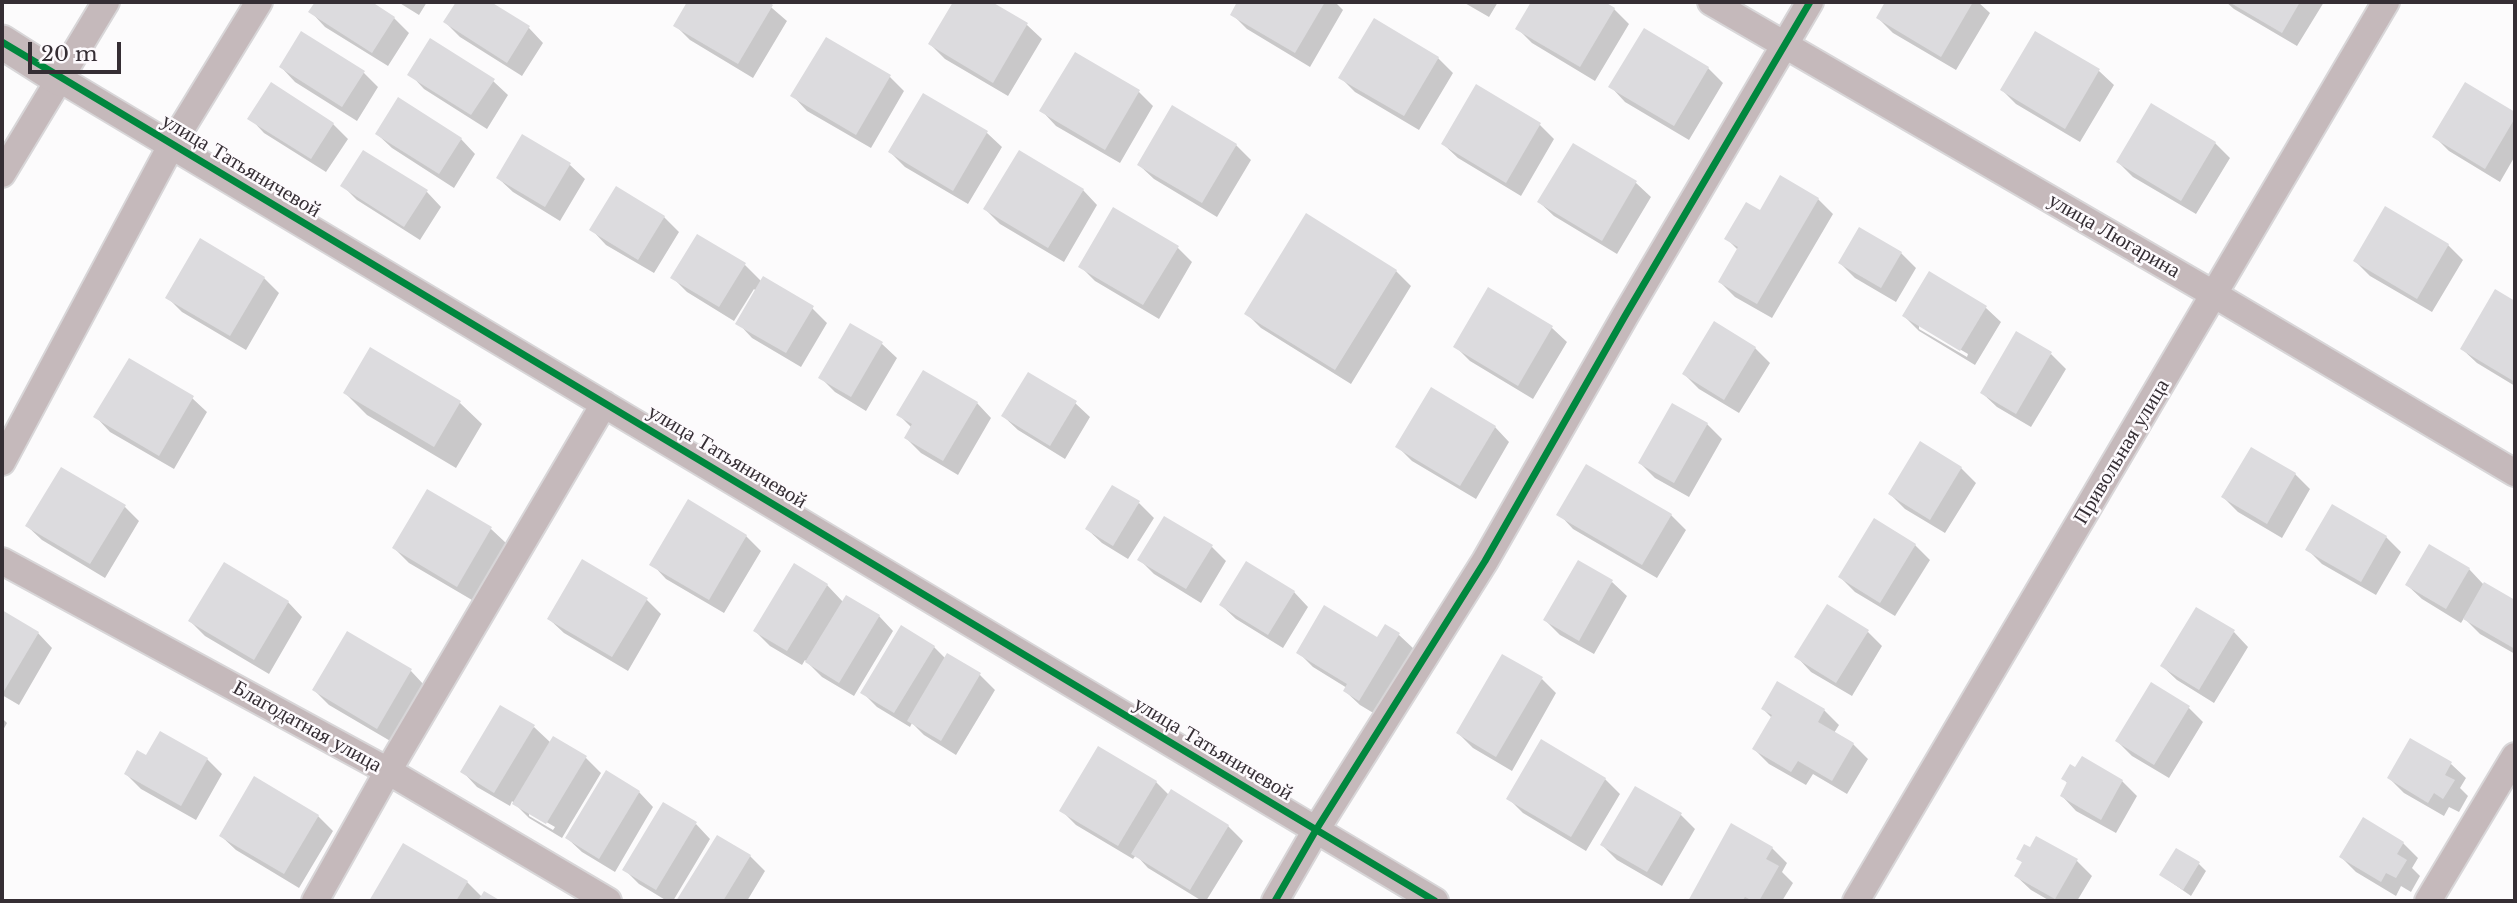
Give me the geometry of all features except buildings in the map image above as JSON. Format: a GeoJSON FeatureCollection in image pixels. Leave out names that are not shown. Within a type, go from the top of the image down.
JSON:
{"type":"FeatureCollection","features":[{"type":"Feature","properties":{"kind":"street"},"geometry":{"type":"LineString","coordinates":[[2,174],[106,2]]}},
{"type":"Feature","properties":{"kind":"street"},"geometry":{"type":"LineString","coordinates":[[2,462],[172,144],[259,2]]}},
{"type":"Feature","properties":{"kind":"street","name":"улица Люгарина"},"geometry":{"type":"LineString","coordinates":[[1711,2],[2515,473]]}},
{"type":"Feature","properties":{"kind":"street"},"geometry":{"type":"LineString","coordinates":[[1275,901],[1485,561],[1625,316],[1810,2]]}},
{"type":"Feature","properties":{"kind":"street","name":"Привольная улица"},"geometry":{"type":"LineString","coordinates":[[1856,901],[2386,2]]}},
{"type":"Feature","properties":{"kind":"street","name":"улица Татьяничевой"},"geometry":{"type":"LineString","coordinates":[[2,42],[1435,901]]}},
{"type":"Feature","properties":{"kind":"street"},"geometry":{"type":"LineString","coordinates":[[315,901],[388,771],[604,404]]}},
{"type":"Feature","properties":{"kind":"street","name":"Благодатная улица"},"geometry":{"type":"LineString","coordinates":[[2,561],[388,771],[608,901]]}},
{"type":"Feature","properties":{"kind":"street"},"geometry":{"type":"LineString","coordinates":[[2428,901],[2515,756]]}},
{"type":"Feature","properties":{"kind":"cycle path"},"geometry":{"type":"LineString","coordinates":[[1275,901],[1316,830],[1485,561],[1625,316],[1810,2]]}},
{"type":"Feature","properties":{"kind":"cycle path"},"geometry":{"type":"LineString","coordinates":[[2,42],[1435,901]]}}]}
